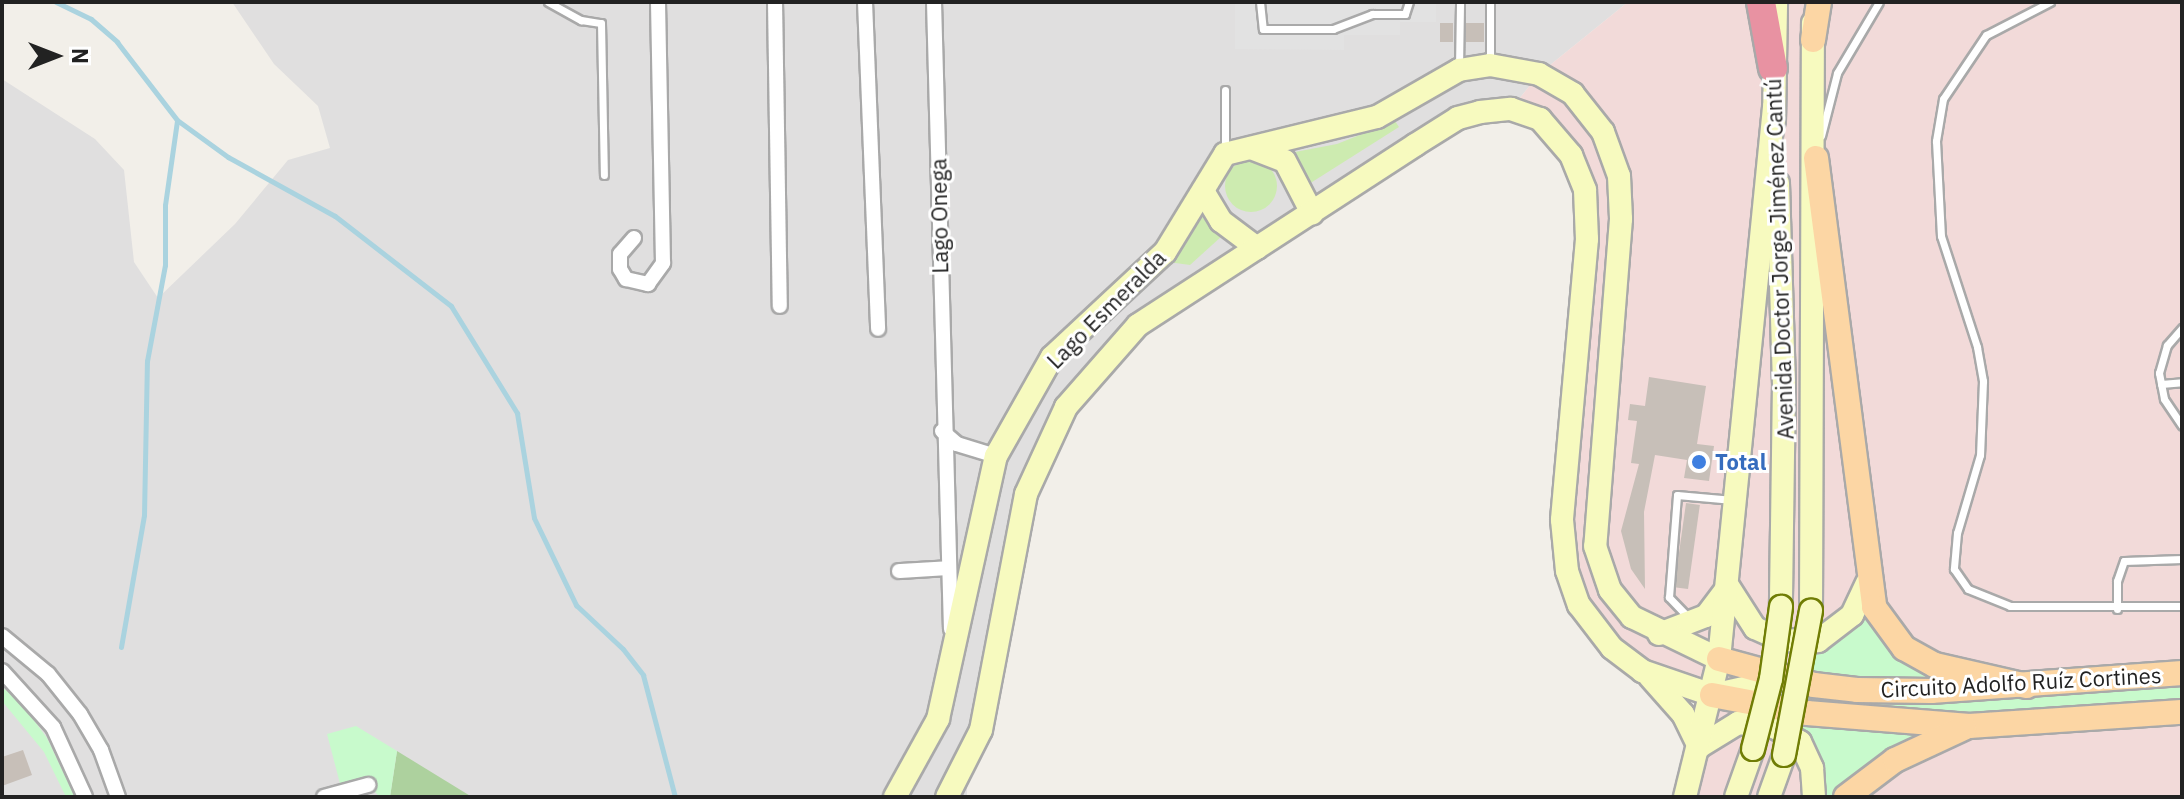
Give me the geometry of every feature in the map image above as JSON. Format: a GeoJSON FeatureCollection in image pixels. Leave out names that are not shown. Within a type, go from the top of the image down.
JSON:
{"type":"FeatureCollection","features":[{"type":"Feature","properties":{"kind":"highway"},"geometry":{"type":"LineString","coordinates":[[1761,2],[1773,68]]}},
{"type":"Feature","properties":{"kind":"main road"},"geometry":{"type":"LineString","coordinates":[[1813,40],[1819,2]]}},
{"type":"Feature","properties":{"kind":"main road"},"geometry":{"type":"LineString","coordinates":[[1816,158],[1867,583],[1874,607],[1904,648],[1967,676],[2027,686]]}},
{"type":"Feature","properties":{"kind":"main road","name":"Circuito Adolfo Ruíz Cortines"},"geometry":{"type":"LineString","coordinates":[[1719,659],[1788,678],[1857,690],[2027,686],[2182,673]]}},
{"type":"Feature","properties":{"kind":"main road","name":"Circuito Adolfo Ruíz Cortines"},"geometry":{"type":"LineString","coordinates":[[1712,695],[1807,713],[1969,726],[2182,712]]}},
{"type":"Feature","properties":{"kind":"main road"},"geometry":{"type":"LineString","coordinates":[[1846,797],[1895,760],[1969,726]]}},
{"type":"Feature","properties":{"kind":"street"},"geometry":{"type":"LineString","coordinates":[[634,238],[620,254],[620,269],[626,279],[648,284],[663,263],[658,2]]}},
{"type":"Feature","properties":{"kind":"street"},"geometry":{"type":"LineString","coordinates":[[775,2],[780,306]]}},
{"type":"Feature","properties":{"kind":"street"},"geometry":{"type":"LineString","coordinates":[[865,2],[878,329]]}},
{"type":"Feature","properties":{"kind":"street","name":"Lago Onega"},"geometry":{"type":"LineString","coordinates":[[934,2],[942,431],[953,663]]}},
{"type":"Feature","properties":{"kind":"street","name":"Avenida Doctor Jorge Jiménez Cantú"},"geometry":{"type":"LineString","coordinates":[[1736,797],[1753,749],[1771,679],[1781,607],[1784,383],[1773,68],[1776,2]]}},
{"type":"Feature","properties":{"kind":"street","name":"Avenida Doctor Jorge Jiménez Cantú"},"geometry":{"type":"LineString","coordinates":[[1769,797],[1784,755],[1801,684],[1811,611],[1810,264],[1816,158],[1812,2]]}},
{"type":"Feature","properties":{"kind":"street"},"geometry":{"type":"LineString","coordinates":[[1234,150],[1287,150],[1377,117],[1459,70],[1490,65],[1539,74],[1573,94],[1603,132],[1619,176],[1621,219],[1595,546],[1616,600],[1659,634],[1719,659]]}},
{"type":"Feature","properties":{"kind":"street"},"geometry":{"type":"LineString","coordinates":[[1685,797],[1719,659],[1739,501],[1774,107]]}},
{"type":"Feature","properties":{"kind":"street","name":"Lago Esmeralda"},"geometry":{"type":"LineString","coordinates":[[951,794],[981,730],[1026,494],[1066,407],[1138,325],[1458,118],[1511,109],[1540,119],[1556,134],[1581,177],[1589,213],[1563,546],[1571,585],[1593,628],[1642,671],[1712,695]]}},
{"type":"Feature","properties":{"kind":"street","name":"Lago Esmeralda"},"geometry":{"type":"LineString","coordinates":[[895,797],[938,719],[953,663],[996,456],[1052,357],[1165,252],[1203,191],[1234,150]]}},
{"type":"Feature","properties":{"kind":"street"},"geometry":{"type":"LineString","coordinates":[[1287,150],[1312,213]]}},
{"type":"Feature","properties":{"kind":"street"},"geometry":{"type":"LineString","coordinates":[[1203,191],[1221,221],[1257,248]]}},
{"type":"Feature","properties":{"kind":"street"},"geometry":{"type":"LineString","coordinates":[[942,431],[957,444],[996,456]]}},
{"type":"Feature","properties":{"kind":"street"},"geometry":{"type":"LineString","coordinates":[[899,571],[949,568]]}},
{"type":"Feature","properties":{"kind":"street"},"geometry":{"type":"LineString","coordinates":[[1728,586],[1755,628],[1782,640],[1818,641],[1852,615],[1867,583]]}},
{"type":"Feature","properties":{"kind":"street"},"geometry":{"type":"LineString","coordinates":[[1659,634],[1706,616],[1728,586]]}},
{"type":"Feature","properties":{"kind":"street"},"geometry":{"type":"LineString","coordinates":[[2,636],[48,674],[80,714],[101,750],[118,797]]}},
{"type":"Feature","properties":{"kind":"street"},"geometry":{"type":"LineString","coordinates":[[2,671],[53,727],[85,797]]}},
{"type":"Feature","properties":{"kind":"street"},"geometry":{"type":"LineString","coordinates":[[1642,671],[1669,693],[1699,747]]}},
{"type":"Feature","properties":{"kind":"street"},"geometry":{"type":"LineString","coordinates":[[1712,695],[1788,678]]}},
{"type":"Feature","properties":{"kind":"street"},"geometry":{"type":"LineString","coordinates":[[1699,747],[1738,723],[1774,727],[1800,742],[1812,768],[1814,797]]}},
{"type":"Feature","properties":{"kind":"street"},"geometry":{"type":"LineString","coordinates":[[324,797],[368,785]]}},
{"type":"Feature","properties":{"kind":"lane"},"geometry":{"type":"LineString","coordinates":[[548,2],[581,20],[601,23],[604,175]]}},
{"type":"Feature","properties":{"kind":"lane"},"geometry":{"type":"LineString","coordinates":[[1260,2],[1259,27],[1333,29],[1372,14],[1405,14],[1409,2]]}},
{"type":"Feature","properties":{"kind":"lane"},"geometry":{"type":"LineString","coordinates":[[1459,70],[1460,2]]}},
{"type":"Feature","properties":{"kind":"lane"},"geometry":{"type":"LineString","coordinates":[[1490,2],[1490,65]]}},
{"type":"Feature","properties":{"kind":"lane"},"geometry":{"type":"LineString","coordinates":[[1816,158],[1837,73],[1879,2]]}},
{"type":"Feature","properties":{"kind":"lane"},"geometry":{"type":"LineString","coordinates":[[2050,2],[1986,35],[1943,99],[1938,127],[1936,181],[1941,236],[1977,347],[1983,381],[1982,443],[1957,533],[1954,569],[1968,589],[2010,606],[2117,609],[2182,606]]}},
{"type":"Feature","properties":{"kind":"lane"},"geometry":{"type":"LineString","coordinates":[[1225,90],[1234,150]]}},
{"type":"Feature","properties":{"kind":"lane"},"geometry":{"type":"LineString","coordinates":[[2182,328],[2167,345],[2161,384],[2168,408],[2182,426]]}},
{"type":"Feature","properties":{"kind":"lane"},"geometry":{"type":"LineString","coordinates":[[2161,384],[2182,382]]}},
{"type":"Feature","properties":{"kind":"lane"},"geometry":{"type":"LineString","coordinates":[[1694,622],[1669,597],[1677,495],[1739,501]]}},
{"type":"Feature","properties":{"kind":"lane"},"geometry":{"type":"LineString","coordinates":[[2117,609],[2117,581],[2124,561],[2182,559]]}},
{"type":"Feature","properties":{"kind":"shaded area"},"geometry":{"type":"Polygon","coordinates":[[[232,2],[1628,2],[1539,74],[1511,109],[1480,112],[1138,325],[1046,445],[967,759],[967,797],[2,797],[2,79],[95,139],[124,170],[134,262],[158,298],[235,224],[288,160],[330,148],[318,106],[274,64],[232,2]]]}},
{"type":"Feature","properties":{"kind":"shaded area"},"geometry":{"type":"Polygon","coordinates":[[[1235,2],[1436,2],[1436,22],[1400,22],[1400,35],[1344,35],[1344,50],[1235,49],[1235,2]]]}},
{"type":"Feature","properties":{"kind":"shaded area"},"geometry":{"type":"Polygon","coordinates":[[[1628,2],[2182,2],[2182,797],[1685,797],[1712,696],[1612,648],[1567,571],[1587,239],[1571,155],[1511,109],[1539,74],[1628,2]]]}},
{"type":"Feature","properties":{"kind":"green space"},"geometry":{"type":"Polygon","coordinates":[[[1395,121],[1399,127],[1309,184],[1295,152],[1337,144],[1395,121]]]}},
{"type":"Feature","properties":{"kind":"green space"},"geometry":{"type":"Polygon","coordinates":[[[1251,160],[1270,167],[1277,186],[1270,205],[1251,212],[1232,205],[1225,186],[1232,167],[1251,160]]]}},
{"type":"Feature","properties":{"kind":"green space"},"geometry":{"type":"Polygon","coordinates":[[[1201,216],[1222,236],[1190,265],[1168,262],[1201,216]]]}},
{"type":"Feature","properties":{"kind":"green space"},"geometry":{"type":"Polygon","coordinates":[[[1867,583],[1889,633],[1967,676],[2182,673],[2182,711],[1969,726],[1846,797],[1814,797],[1800,742],[1818,641],[1867,583]]]}},
{"type":"Feature","properties":{"kind":"green space"},"geometry":{"type":"Polygon","coordinates":[[[2,687],[22,704],[47,738],[75,797],[66,797],[44,752],[2,701],[2,687]]]}},
{"type":"Feature","properties":{"kind":"green space"},"geometry":{"type":"Polygon","coordinates":[[[356,726],[397,751],[390,797],[380,797],[368,785],[343,795],[327,734],[356,726]]]}},
{"type":"Feature","properties":{"kind":"green space"},"geometry":{"type":"Polygon","coordinates":[[[397,751],[472,797],[390,797],[397,751]]]}},
{"type":"Feature","properties":{"kind":"building"},"geometry":{"type":"Polygon","coordinates":[[[1440,23],[1453,23],[1453,42],[1440,42],[1440,23]]]}},
{"type":"Feature","properties":{"kind":"building"},"geometry":{"type":"Polygon","coordinates":[[[1466,23],[1484,23],[1484,42],[1466,42],[1466,23]]]}},
{"type":"Feature","properties":{"kind":"building"},"geometry":{"type":"Polygon","coordinates":[[[1649,377],[1706,386],[1697,444],[1714,446],[1709,481],[1684,478],[1687,460],[1655,455],[1644,512],[1645,589],[1631,569],[1621,531],[1639,464],[1631,463],[1637,421],[1628,420],[1630,404],[1645,406],[1649,377]]]}},
{"type":"Feature","properties":{"kind":"building","name":"Total"},"geometry":{"type":"Polygon","coordinates":[[[1686,503],[1700,505],[1688,589],[1674,587],[1686,503]]]}},
{"type":"Feature","properties":{"kind":"building"},"geometry":{"type":"Polygon","coordinates":[[[23,750],[32,775],[2,786],[2,757],[23,750]]]}},
{"type":"Feature","properties":{"kind":"waterway"},"geometry":{"type":"LineString","coordinates":[[56,2],[91,19],[117,42],[177,120],[228,157],[335,216],[451,306],[517,413],[534,518],[576,605],[623,649],[643,675],[675,797]]}},
{"type":"Feature","properties":{"kind":"waterway"},"geometry":{"type":"LineString","coordinates":[[121,647],[144,515],[147,361],[165,265],[165,205],[177,121]]}},
{"type":"Feature","properties":{"kind":"place","name":"Total"},"geometry":{"type":"Point","coordinates":[1699,462]}}]}
